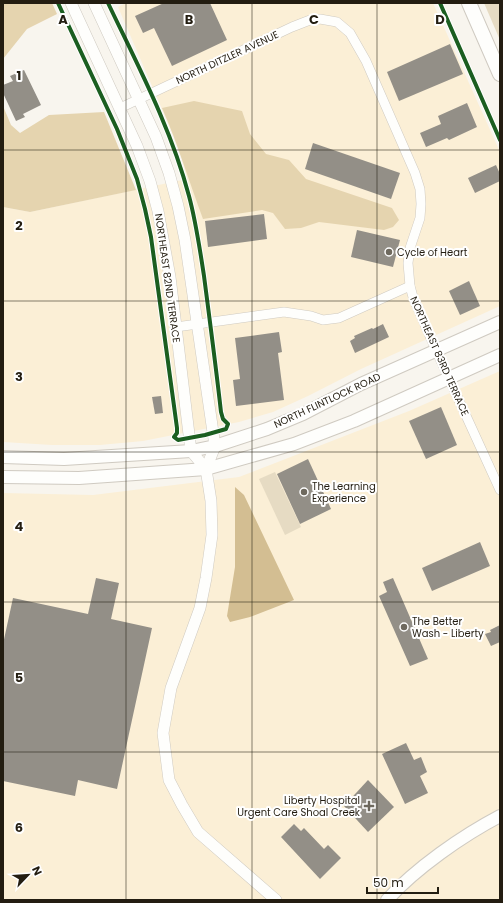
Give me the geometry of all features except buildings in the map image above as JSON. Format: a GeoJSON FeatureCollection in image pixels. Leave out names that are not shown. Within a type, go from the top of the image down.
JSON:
{"type":"FeatureCollection","features":[{"type":"Feature","properties":{"kind":"highway"},"geometry":{"type":"LineString","coordinates":[[469,3],[500,74]]}},
{"type":"Feature","properties":{"kind":"main road","name":"NORTH FLINTLOCK ROAD"},"geometry":{"type":"LineString","coordinates":[[3,457],[64,459],[191,451],[215,446],[267,429],[303,414],[361,384],[500,322]]}},
{"type":"Feature","properties":{"kind":"main road"},"geometry":{"type":"LineString","coordinates":[[3,477],[79,478],[206,469],[294,444],[354,421],[500,355]]}},
{"type":"Feature","properties":{"kind":"main road"},"geometry":{"type":"LineString","coordinates":[[387,900],[400,886],[432,860],[474,831],[500,816]]}},
{"type":"Feature","properties":{"kind":"street","name":"NORTHEAST 82ND TERRACE"},"geometry":{"type":"LineString","coordinates":[[71,3],[137,146],[150,181],[158,211],[168,265],[191,451]]}},
{"type":"Feature","properties":{"kind":"street","name":"NORTHEAST 82ND TERRACE"},"geometry":{"type":"LineString","coordinates":[[94,3],[139,99],[169,173],[178,206],[185,240],[215,446],[206,469]]}},
{"type":"Feature","properties":{"kind":"street","name":"NORTH DITZLER AVENUE"},"geometry":{"type":"LineString","coordinates":[[120,108],[292,27],[310,20],[320,19],[337,22]]}},
{"type":"Feature","properties":{"kind":"street","name":"NORTHEAST 83RD TERRACE"},"geometry":{"type":"LineString","coordinates":[[337,22],[350,32],[358,45],[416,173],[420,188],[421,204],[420,218],[410,248],[408,263],[410,286],[413,297],[436,350],[500,490]]}},
{"type":"Feature","properties":{"kind":"street"},"geometry":{"type":"LineString","coordinates":[[176,327],[284,312],[311,316],[323,320],[331,320],[339,318],[410,286]]}},
{"type":"Feature","properties":{"kind":"street"},"geometry":{"type":"LineString","coordinates":[[191,451],[206,469],[211,500],[212,535],[200,608],[171,688],[162,733],[170,780],[182,805],[198,832],[276,900]]}},
{"type":"Feature","properties":{"kind":"shaded area"},"geometry":{"type":"Polygon","coordinates":[[[3,3],[52,3],[57,14],[27,29],[3,59],[3,3]]]}},
{"type":"Feature","properties":{"kind":"shaded area"},"geometry":{"type":"Polygon","coordinates":[[[126,3],[433,3],[500,152],[500,306],[361,369],[273,412],[239,422],[143,441],[100,445],[52,445],[3,442],[3,207],[30,212],[187,179],[180,151],[118,7],[126,3]]]}},
{"type":"Feature","properties":{"kind":"shaded area"},"geometry":{"type":"Polygon","coordinates":[[[484,3],[500,3],[500,40],[484,3]]]}},
{"type":"Feature","properties":{"kind":"shaded area"},"geometry":{"type":"Polygon","coordinates":[[[194,101],[242,111],[250,134],[266,154],[289,160],[306,179],[392,208],[399,220],[393,227],[384,230],[319,222],[301,228],[285,229],[273,213],[262,210],[203,219],[162,108],[194,101]]]}},
{"type":"Feature","properties":{"kind":"shaded area"},"geometry":{"type":"Polygon","coordinates":[[[3,106],[11,125],[20,133],[49,115],[104,112],[136,190],[30,212],[3,207],[3,106]]]}},
{"type":"Feature","properties":{"kind":"shaded area"},"geometry":{"type":"Polygon","coordinates":[[[500,371],[500,900],[3,900],[3,493],[93,495],[239,477],[409,411],[500,371]]]}},
{"type":"Feature","properties":{"kind":"shaded area"},"geometry":{"type":"Polygon","coordinates":[[[275,472],[301,527],[285,535],[259,479],[275,472]]]}},
{"type":"Feature","properties":{"kind":"shaded area"},"geometry":{"type":"Polygon","coordinates":[[[235,487],[244,495],[294,600],[250,617],[230,622],[227,616],[235,567],[235,487]]]}},
{"type":"Feature","properties":{"kind":"cycle path"},"geometry":{"type":"LineString","coordinates":[[58,3],[117,129],[137,179],[151,237],[177,428],[177,433],[174,437],[178,440],[205,435],[226,429],[228,424],[223,419],[221,412],[204,276],[194,216],[182,171],[173,146],[153,98],[108,3]]}},
{"type":"Feature","properties":{"kind":"cycle path"},"geometry":{"type":"LineString","coordinates":[[440,3],[500,140]]}},
{"type":"Feature","properties":{"kind":"place","name":"Cycle of Heart"},"geometry":{"type":"Point","coordinates":[389,252]}},
{"type":"Feature","properties":{"kind":"place","name":"The Learning Experience"},"geometry":{"type":"Point","coordinates":[304,492]}},
{"type":"Feature","properties":{"kind":"place","name":"The Better Wash - Liberty"},"geometry":{"type":"Point","coordinates":[404,627]}},
{"type":"Feature","properties":{"kind":"place","name":"Liberty Hospital Urgent Care Shoal Creek"},"geometry":{"type":"Point","coordinates":[369,806]}}]}
